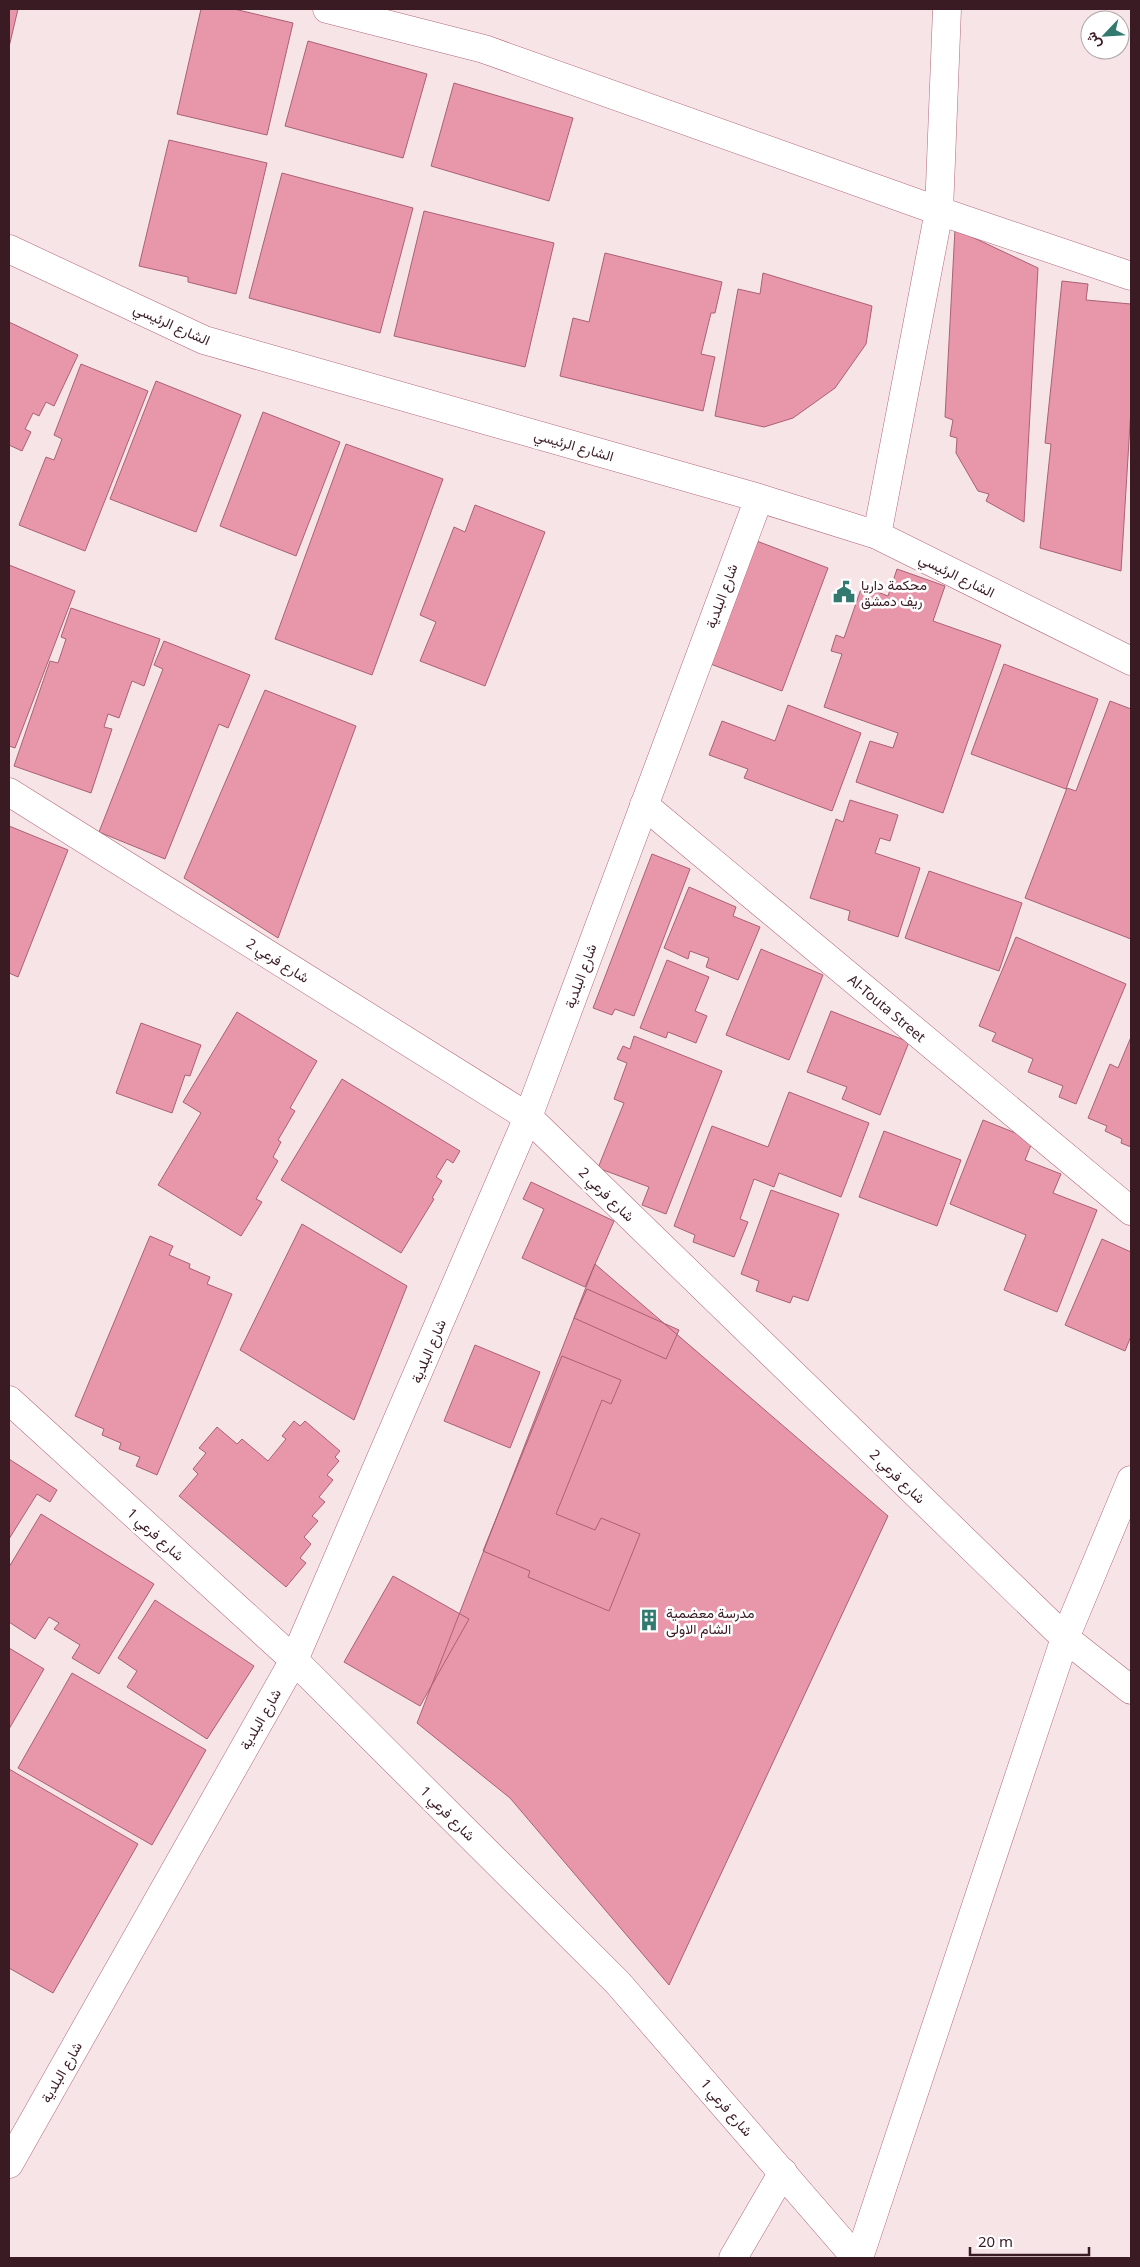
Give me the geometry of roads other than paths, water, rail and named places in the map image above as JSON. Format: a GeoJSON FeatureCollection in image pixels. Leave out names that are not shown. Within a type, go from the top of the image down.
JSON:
{"type":"FeatureCollection","features":[{"type":"Feature","properties":{"kind":"street"},"geometry":{"type":"LineString","coordinates":[[327,9],[484,49],[939,211],[1131,276]]}},
{"type":"Feature","properties":{"kind":"street"},"geometry":{"type":"LineString","coordinates":[[876,535],[939,211],[947,9]]}},
{"type":"Feature","properties":{"kind":"street","name":"الشارع الرئيسي"},"geometry":{"type":"LineString","coordinates":[[9,250],[204,340],[758,498],[876,535],[1131,661]]}},
{"type":"Feature","properties":{"kind":"street","name":"شارع البلدية"},"geometry":{"type":"LineString","coordinates":[[9,2164],[294,1660],[528,1117],[758,498]]}},
{"type":"Feature","properties":{"kind":"street","name":"شارع فرعي 2"},"geometry":{"type":"LineString","coordinates":[[9,792],[528,1117],[1065,1638],[1131,1690]]}},
{"type":"Feature","properties":{"kind":"street","name":"Al-Touta Street"},"geometry":{"type":"LineString","coordinates":[[644,805],[1131,1211]]}},
{"type":"Feature","properties":{"kind":"street","name":"شارع فرعي 1"},"geometry":{"type":"LineString","coordinates":[[9,1400],[294,1660],[618,1983],[857,2258]]}},
{"type":"Feature","properties":{"kind":"street"},"geometry":{"type":"LineString","coordinates":[[857,2258],[1065,1638],[1131,1480]]}},
{"type":"Feature","properties":{"kind":"street"},"geometry":{"type":"LineString","coordinates":[[733,2258],[783,2172]]}},
{"type":"Feature","properties":{"kind":"place","name":"محكمة داريا ريف دمشق"},"geometry":{"type":"Point","coordinates":[844,592]}},
{"type":"Feature","properties":{"kind":"place","name":"مدرسة معضمية الشام الاولى"},"geometry":{"type":"Point","coordinates":[649,1620]}}]}
